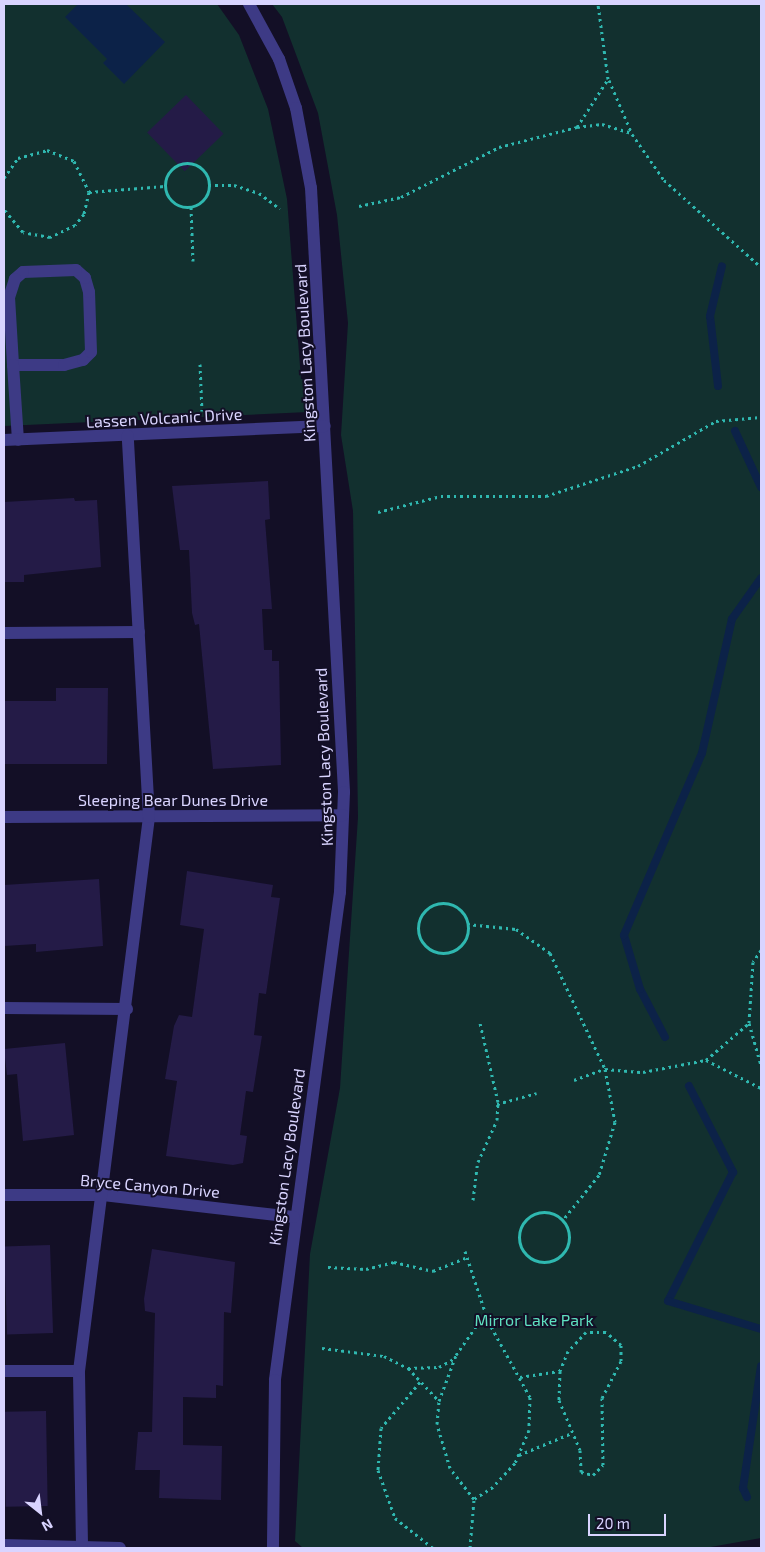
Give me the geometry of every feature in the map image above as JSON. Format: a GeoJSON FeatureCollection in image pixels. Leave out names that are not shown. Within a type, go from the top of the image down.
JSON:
{"type":"FeatureCollection","features":[{"type":"Feature","properties":{"kind":"street","name":"Kingston Lacy Boulevard"},"geometry":{"type":"LineString","coordinates":[[249,4],[279,58],[306,154],[325,426],[343,815],[338,912],[294,1217],[275,1380],[272,1548]]}},
{"type":"Feature","properties":{"kind":"street"},"geometry":{"type":"LineString","coordinates":[[13,366],[64,365],[83,360],[91,352],[89,292],[85,278],[76,270],[23,272],[15,279],[9,297],[13,366],[18,440]]}},
{"type":"Feature","properties":{"kind":"street","name":"Lassen Volcanic Drive"},"geometry":{"type":"LineString","coordinates":[[4,440],[325,426]]}},
{"type":"Feature","properties":{"kind":"street"},"geometry":{"type":"LineString","coordinates":[[82,1545],[79,1370],[127,1009],[150,816],[128,436]]}},
{"type":"Feature","properties":{"kind":"street"},"geometry":{"type":"LineString","coordinates":[[4,633],[139,632]]}},
{"type":"Feature","properties":{"kind":"street","name":"Sleeping Bear Dunes Drive"},"geometry":{"type":"LineString","coordinates":[[4,818],[343,815]]}},
{"type":"Feature","properties":{"kind":"street"},"geometry":{"type":"LineString","coordinates":[[4,1008],[127,1009]]}},
{"type":"Feature","properties":{"kind":"street","name":"Bryce Canyon Drive"},"geometry":{"type":"LineString","coordinates":[[4,1195],[103,1195],[294,1217]]}},
{"type":"Feature","properties":{"kind":"street"},"geometry":{"type":"LineString","coordinates":[[4,1371],[79,1370]]}},
{"type":"Feature","properties":{"kind":"street"},"geometry":{"type":"LineString","coordinates":[[4,1545],[82,1545],[120,1548]]}},
{"type":"Feature","properties":{"kind":"path"},"geometry":{"type":"LineString","coordinates":[[598,4],[608,79],[632,134],[664,180],[761,267]]}},
{"type":"Feature","properties":{"kind":"path"},"geometry":{"type":"LineString","coordinates":[[577,126],[608,79]]}},
{"type":"Feature","properties":{"kind":"path"},"geometry":{"type":"LineString","coordinates":[[358,206],[401,197],[500,147],[577,126],[602,124],[632,134]]}},
{"type":"Feature","properties":{"kind":"path"},"geometry":{"type":"LineString","coordinates":[[4,178],[18,158],[47,150],[74,161],[89,192],[84,214],[75,225],[50,237],[23,232],[4,210]]}},
{"type":"Feature","properties":{"kind":"path"},"geometry":{"type":"LineString","coordinates":[[187,164],[200,168],[209,185],[204,199],[191,206],[177,205],[165,186],[169,173],[187,164]]}},
{"type":"Feature","properties":{"kind":"path"},"geometry":{"type":"LineString","coordinates":[[209,185],[234,186],[259,193],[280,209]]}},
{"type":"Feature","properties":{"kind":"path"},"geometry":{"type":"LineString","coordinates":[[89,192],[165,186]]}},
{"type":"Feature","properties":{"kind":"path"},"geometry":{"type":"LineString","coordinates":[[191,206],[194,261]]}},
{"type":"Feature","properties":{"kind":"path"},"geometry":{"type":"LineString","coordinates":[[200,364],[202,411]]}},
{"type":"Feature","properties":{"kind":"path"},"geometry":{"type":"LineString","coordinates":[[378,512],[441,496],[546,496],[638,466],[716,421],[761,417]]}},
{"type":"Feature","properties":{"kind":"path"},"geometry":{"type":"LineString","coordinates":[[468,924],[464,940],[452,951],[428,948],[418,934],[420,918],[438,903],[454,905],[468,924],[516,930],[550,953],[605,1069],[615,1122],[599,1175],[563,1220]]}},
{"type":"Feature","properties":{"kind":"path"},"geometry":{"type":"LineString","coordinates":[[761,950],[753,962],[750,1023],[761,1065]]}},
{"type":"Feature","properties":{"kind":"path"},"geometry":{"type":"LineString","coordinates":[[473,1200],[478,1162],[497,1120],[497,1104],[480,1023]]}},
{"type":"Feature","properties":{"kind":"path"},"geometry":{"type":"LineString","coordinates":[[574,1080],[605,1069],[642,1072],[706,1060],[750,1023]]}},
{"type":"Feature","properties":{"kind":"path"},"geometry":{"type":"LineString","coordinates":[[706,1060],[761,1088]]}},
{"type":"Feature","properties":{"kind":"path"},"geometry":{"type":"LineString","coordinates":[[497,1104],[537,1093]]}},
{"type":"Feature","properties":{"kind":"path"},"geometry":{"type":"LineString","coordinates":[[548,1212],[563,1220],[569,1242],[561,1256],[538,1262],[524,1253],[519,1237],[525,1221],[548,1212]]}},
{"type":"Feature","properties":{"kind":"path"},"geometry":{"type":"LineString","coordinates":[[465,1251],[488,1322],[530,1397],[529,1430],[518,1456],[494,1487],[474,1499]]}},
{"type":"Feature","properties":{"kind":"path"},"geometry":{"type":"LineString","coordinates":[[328,1267],[366,1269],[394,1262],[433,1271],[467,1257]]}},
{"type":"Feature","properties":{"kind":"path"},"geometry":{"type":"LineString","coordinates":[[470,1548],[474,1499],[450,1468],[437,1424],[438,1401],[455,1358],[477,1325],[488,1322]]}},
{"type":"Feature","properties":{"kind":"path"},"geometry":{"type":"LineString","coordinates":[[586,1332],[606,1332],[621,1345],[621,1361],[602,1398],[603,1465],[599,1472],[586,1476],[581,1472],[580,1450],[559,1400],[560,1371],[568,1351],[586,1332]]}},
{"type":"Feature","properties":{"kind":"path"},"geometry":{"type":"LineString","coordinates":[[322,1348],[384,1356],[408,1368],[438,1401]]}},
{"type":"Feature","properties":{"kind":"path"},"geometry":{"type":"LineString","coordinates":[[408,1368],[439,1367],[455,1358]]}},
{"type":"Feature","properties":{"kind":"path"},"geometry":{"type":"LineString","coordinates":[[520,1377],[560,1371]]}},
{"type":"Feature","properties":{"kind":"path"},"geometry":{"type":"LineString","coordinates":[[420,1382],[381,1428],[377,1456],[384,1496],[395,1518],[434,1548]]}},
{"type":"Feature","properties":{"kind":"path"},"geometry":{"type":"LineString","coordinates":[[518,1456],[572,1433]]}},
{"type":"Feature","properties":{"kind":"green space"},"geometry":{"type":"Polygon","coordinates":[[[4,4],[217,4],[239,35],[268,109],[287,199],[301,379],[310,380],[308,412],[4,426],[4,4]]]}},
{"type":"Feature","properties":{"kind":"green space","name":"Mirror Lake Park"},"geometry":{"type":"Polygon","coordinates":[[[272,4],[761,4],[761,1538],[705,1548],[303,1548],[295,1541],[310,1254],[340,1088],[358,817],[353,511],[341,435],[348,323],[337,215],[318,113],[282,17],[272,4]]]}},
{"type":"Feature","properties":{"kind":"water"},"geometry":{"type":"Polygon","coordinates":[[[78,4],[126,4],[165,42],[124,84],[103,63],[107,59],[65,17],[78,4]]]}},
{"type":"Feature","properties":{"kind":"building"},"geometry":{"type":"Polygon","coordinates":[[[186,95],[224,134],[185,171],[147,133],[186,95]]]}},
{"type":"Feature","properties":{"kind":"building"},"geometry":{"type":"Polygon","coordinates":[[[268,481],[270,519],[265,520],[272,609],[262,609],[264,650],[272,650],[272,661],[279,661],[281,765],[213,769],[199,624],[195,625],[192,613],[189,550],[180,550],[172,486],[268,481]]]}},
{"type":"Feature","properties":{"kind":"building"},"geometry":{"type":"Polygon","coordinates":[[[74,498],[75,501],[97,500],[101,567],[24,575],[24,582],[4,582],[4,502],[74,498]]]}},
{"type":"Feature","properties":{"kind":"building"},"geometry":{"type":"Polygon","coordinates":[[[56,688],[108,688],[107,764],[4,764],[4,701],[56,701],[56,688]]]}},
{"type":"Feature","properties":{"kind":"building"},"geometry":{"type":"Polygon","coordinates":[[[187,871],[273,885],[271,897],[280,898],[266,994],[259,993],[254,1035],[262,1036],[253,1092],[246,1091],[240,1135],[247,1136],[243,1163],[233,1165],[166,1156],[177,1081],[165,1079],[174,1026],[179,1015],[192,1017],[204,929],[180,925],[187,871]]]}},
{"type":"Feature","properties":{"kind":"building"},"geometry":{"type":"Polygon","coordinates":[[[99,879],[103,946],[36,952],[36,944],[4,946],[4,885],[99,879]]]}},
{"type":"Feature","properties":{"kind":"building"},"geometry":{"type":"Polygon","coordinates":[[[65,1043],[74,1135],[23,1141],[17,1074],[7,1075],[4,1049],[65,1043]]]}},
{"type":"Feature","properties":{"kind":"building"},"geometry":{"type":"Polygon","coordinates":[[[50,1245],[53,1333],[7,1335],[4,1247],[50,1245]]]}},
{"type":"Feature","properties":{"kind":"building"},"geometry":{"type":"Polygon","coordinates":[[[152,1249],[235,1262],[231,1313],[224,1312],[223,1386],[216,1385],[216,1398],[183,1397],[183,1445],[222,1446],[221,1500],[159,1498],[160,1470],[135,1470],[138,1432],[152,1432],[155,1313],[145,1311],[144,1299],[152,1249]]]}},
{"type":"Feature","properties":{"kind":"building"},"geometry":{"type":"Polygon","coordinates":[[[46,1411],[48,1506],[6,1507],[4,1412],[46,1411]]]}},
{"type":"Feature","properties":{"kind":"waterway"},"geometry":{"type":"LineString","coordinates":[[718,386],[710,316],[722,266]]}},
{"type":"Feature","properties":{"kind":"waterway"},"geometry":{"type":"LineString","coordinates":[[735,431],[761,487]]}},
{"type":"Feature","properties":{"kind":"waterway"},"geometry":{"type":"LineString","coordinates":[[665,1037],[640,989],[624,935],[702,753],[732,619],[761,578]]}},
{"type":"Feature","properties":{"kind":"waterway"},"geometry":{"type":"LineString","coordinates":[[689,1086],[733,1172],[668,1301],[761,1329]]}},
{"type":"Feature","properties":{"kind":"waterway"},"geometry":{"type":"LineString","coordinates":[[747,1497],[743,1488],[761,1366]]}}]}
